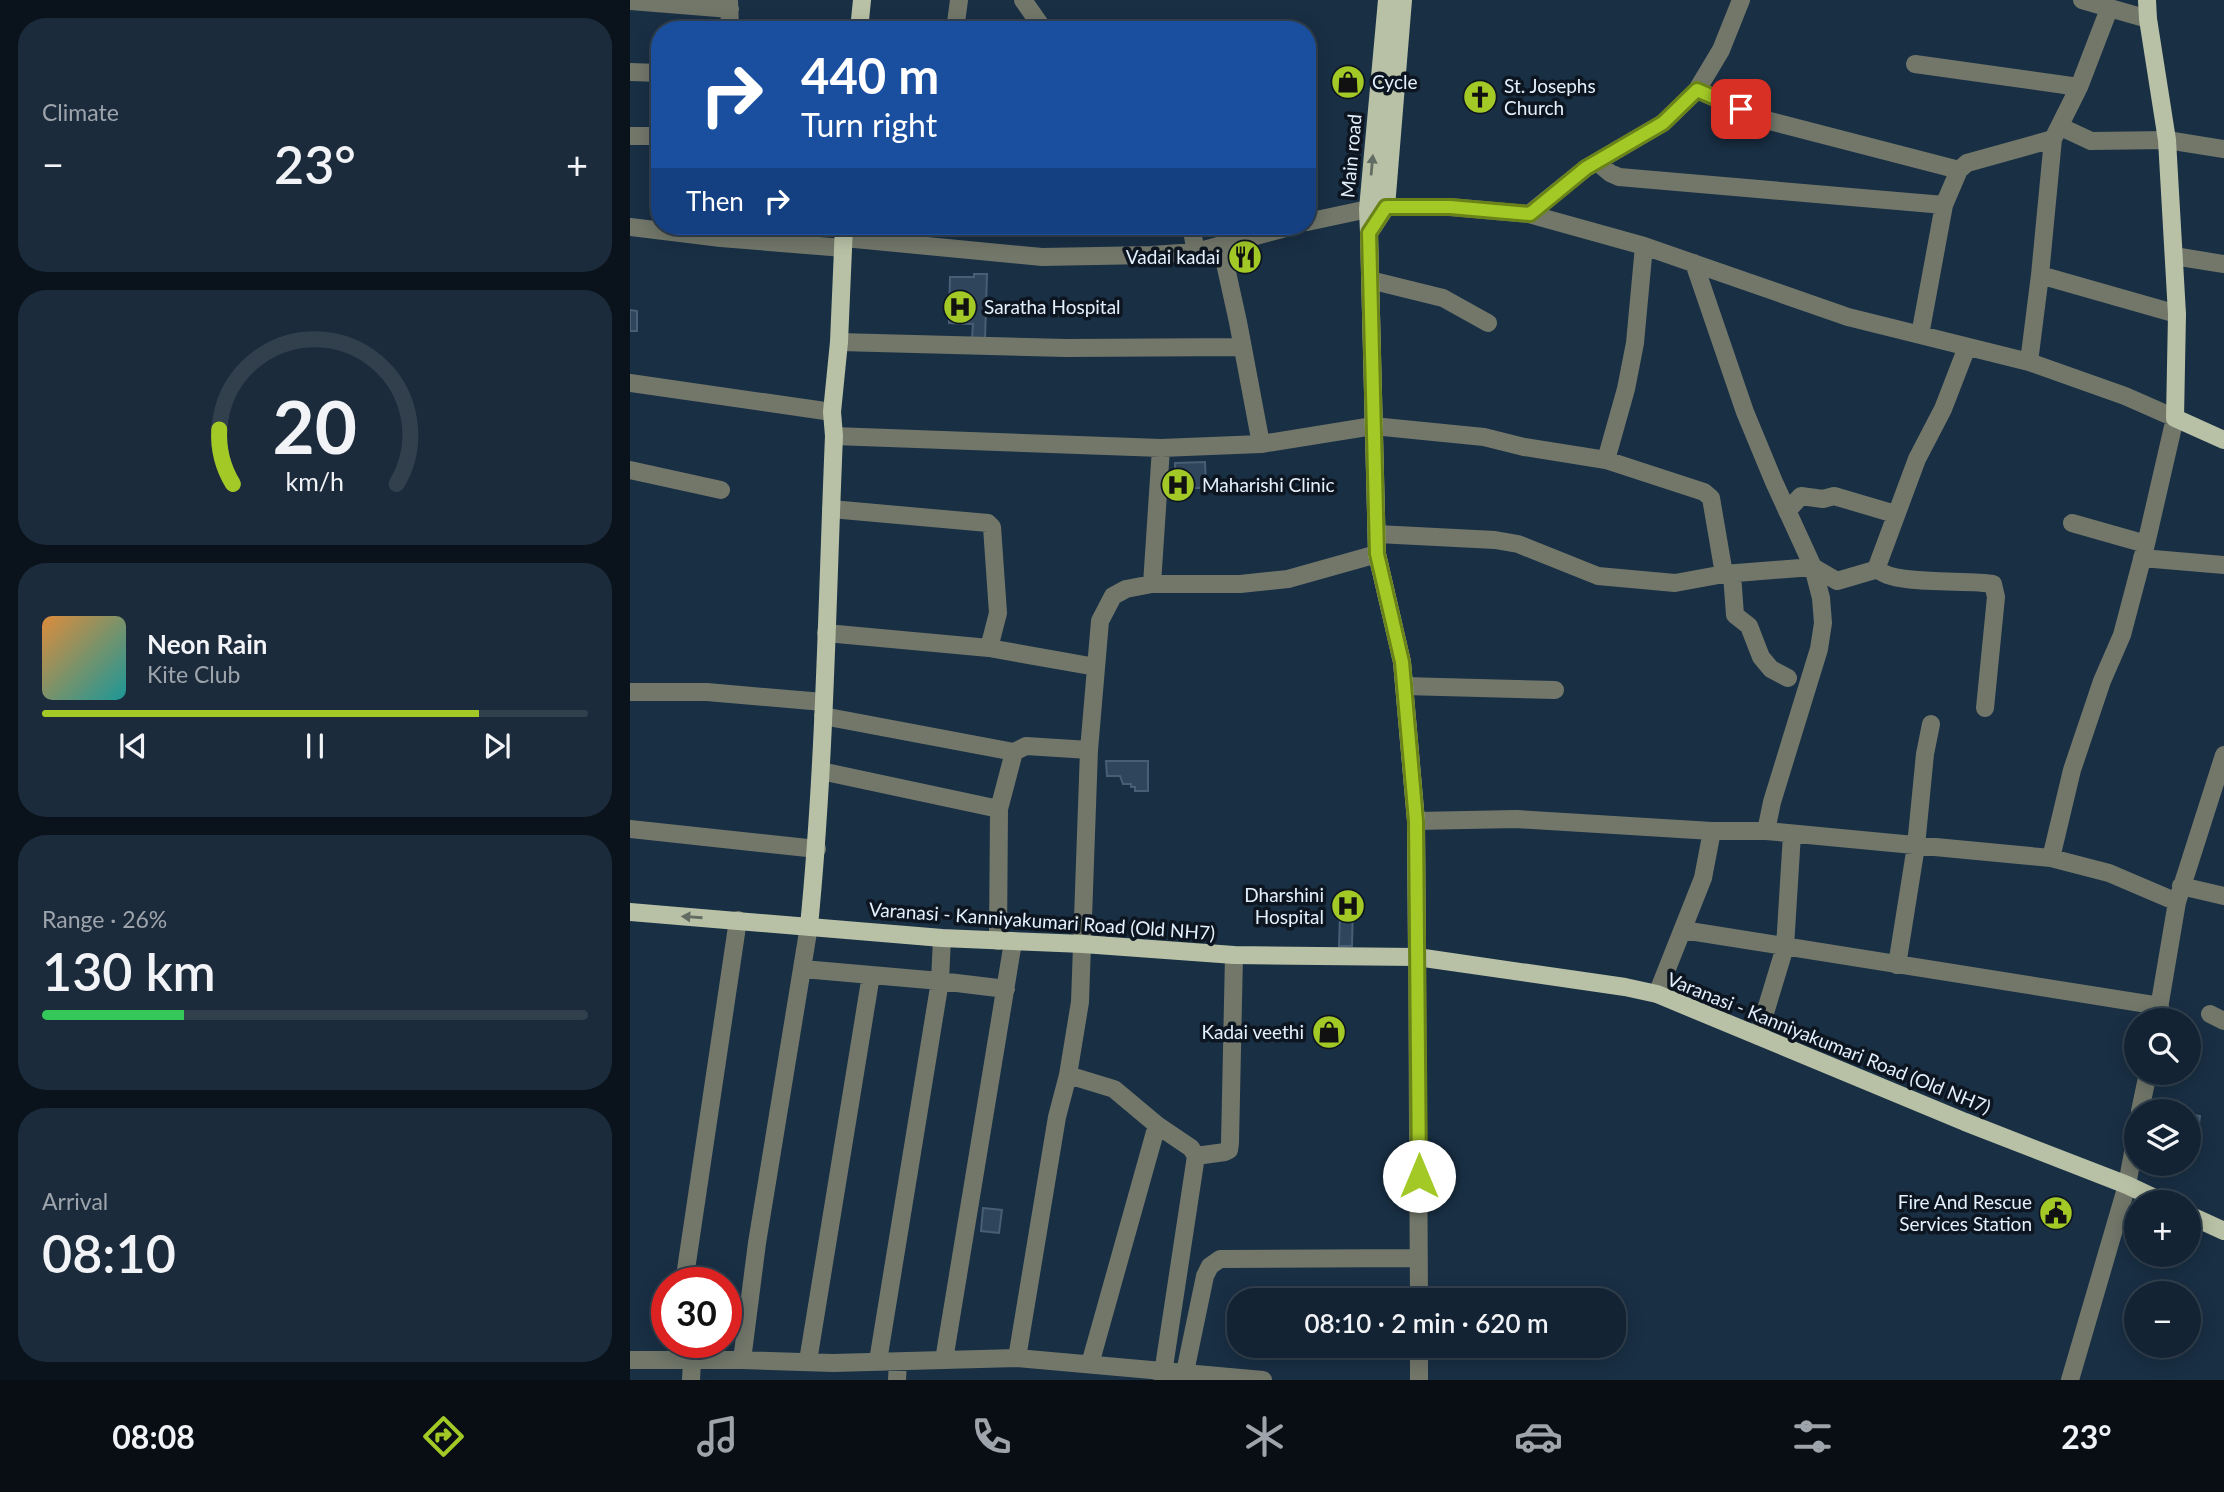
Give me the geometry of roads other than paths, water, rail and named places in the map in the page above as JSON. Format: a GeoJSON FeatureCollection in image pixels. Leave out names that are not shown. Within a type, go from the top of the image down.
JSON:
{"type":"FeatureCollection","features":[{"type":"Feature","properties":{"kind":"main road"},"geometry":{"type":"LineString","coordinates":[[860,21],[862,0]]}},
{"type":"Feature","properties":{"kind":"main road","name":"Main road"},"geometry":{"type":"LineString","coordinates":[[1387,0],[1368,209],[1377,554],[1402,662],[1416,821],[1417,957]]}},
{"type":"Feature","properties":{"kind":"main road","name":"Main road"},"geometry":{"type":"LineString","coordinates":[[1386,207],[1403,0]]}},
{"type":"Feature","properties":{"kind":"main road"},"geometry":{"type":"LineString","coordinates":[[2147,0],[2167,140],[2178,314],[2175,418],[2224,440]]}},
{"type":"Feature","properties":{"kind":"main road"},"geometry":{"type":"LineString","coordinates":[[1369,233],[1386,207]]}},
{"type":"Feature","properties":{"kind":"main road"},"geometry":{"type":"LineString","coordinates":[[809,926],[821,771],[834,436],[832,412],[839,342],[843,237]]}},
{"type":"Feature","properties":{"kind":"main road","name":"Varanasi - Kanniyakumari Road (Old NH7)"},"geometry":{"type":"LineString","coordinates":[[630,912],[942,938],[1083,944],[1234,955],[1417,957],[1625,986],[1657,994],[1965,1122],[2138,1190]]}},
{"type":"Feature","properties":{"kind":"main road"},"geometry":{"type":"LineString","coordinates":[[2201,1220],[2224,1231]]}},
{"type":"Feature","properties":{"kind":"street"},"geometry":{"type":"LineString","coordinates":[[956,21],[959,0]]}},
{"type":"Feature","properties":{"kind":"street"},"geometry":{"type":"LineString","coordinates":[[1023,0],[1038,21]]}},
{"type":"Feature","properties":{"kind":"street"},"geometry":{"type":"LineString","coordinates":[[1530,214],[1586,168],[1663,123],[1697,90],[1721,50],[1741,0]]}},
{"type":"Feature","properties":{"kind":"street"},"geometry":{"type":"LineString","coordinates":[[2082,0],[2148,19]]}},
{"type":"Feature","properties":{"kind":"street"},"geometry":{"type":"LineString","coordinates":[[630,1],[729,5]]}},
{"type":"Feature","properties":{"kind":"street"},"geometry":{"type":"LineString","coordinates":[[2029,362],[2057,133],[2079,87],[2109,9]]}},
{"type":"Feature","properties":{"kind":"street"},"geometry":{"type":"LineString","coordinates":[[1915,64],[2079,87]]}},
{"type":"Feature","properties":{"kind":"street"},"geometry":{"type":"LineString","coordinates":[[630,72],[651,73]]}},
{"type":"Feature","properties":{"kind":"street"},"geometry":{"type":"LineString","coordinates":[[1697,90],[1762,119],[1959,170]]}},
{"type":"Feature","properties":{"kind":"street"},"geometry":{"type":"LineString","coordinates":[[1920,335],[1944,205],[1959,170],[1967,163],[2057,133],[2091,141],[2167,140],[2224,149]]}},
{"type":"Feature","properties":{"kind":"street"},"geometry":{"type":"LineString","coordinates":[[630,136],[651,136]]}},
{"type":"Feature","properties":{"kind":"street"},"geometry":{"type":"LineString","coordinates":[[1597,162],[1619,177],[1944,205]]}},
{"type":"Feature","properties":{"kind":"street"},"geometry":{"type":"LineString","coordinates":[[1316,220],[1386,207],[1450,207],[1530,214],[1644,246],[1848,317],[2029,362],[2125,396],[2175,418],[2122,635],[2102,681],[2072,770],[2050,858]]}},
{"type":"Feature","properties":{"kind":"street"},"geometry":{"type":"LineString","coordinates":[[630,227],[651,228]]}},
{"type":"Feature","properties":{"kind":"street"},"geometry":{"type":"LineString","coordinates":[[794,235],[843,237],[1042,257],[1196,252],[1259,235]]}},
{"type":"Feature","properties":{"kind":"street"},"geometry":{"type":"LineString","coordinates":[[1193,235],[1196,252]]}},
{"type":"Feature","properties":{"kind":"street"},"geometry":{"type":"LineString","coordinates":[[1221,245],[1261,444]]}},
{"type":"Feature","properties":{"kind":"street"},"geometry":{"type":"LineString","coordinates":[[1606,460],[1626,389],[1635,343],[1644,246]]}},
{"type":"Feature","properties":{"kind":"street"},"geometry":{"type":"LineString","coordinates":[[2174,256],[2224,264]]}},
{"type":"Feature","properties":{"kind":"street"},"geometry":{"type":"LineString","coordinates":[[1694,263],[1745,412],[1813,567],[1822,598],[1823,623],[1819,649],[1772,802],[1766,831]]}},
{"type":"Feature","properties":{"kind":"street"},"geometry":{"type":"LineString","coordinates":[[2040,275],[2178,314]]}},
{"type":"Feature","properties":{"kind":"street"},"geometry":{"type":"LineString","coordinates":[[1370,280],[1443,299],[1488,323]]}},
{"type":"Feature","properties":{"kind":"street"},"geometry":{"type":"LineString","coordinates":[[839,342],[1066,348],[1243,347]]}},
{"type":"Feature","properties":{"kind":"street"},"geometry":{"type":"LineString","coordinates":[[1878,569],[1895,514],[1917,459],[1943,409],[1966,347]]}},
{"type":"Feature","properties":{"kind":"street"},"geometry":{"type":"LineString","coordinates":[[630,383],[832,412]]}},
{"type":"Feature","properties":{"kind":"street"},"geometry":{"type":"LineString","coordinates":[[834,436],[1161,448],[1261,444],[1373,426],[1484,437],[1524,447],[1606,460],[1704,492],[1711,498],[1735,615],[1748,626],[1761,657],[1771,669],[1788,678]]}},
{"type":"Feature","properties":{"kind":"street"},"geometry":{"type":"LineString","coordinates":[[1152,584],[1161,448]]}},
{"type":"Feature","properties":{"kind":"street"},"geometry":{"type":"LineString","coordinates":[[630,470],[721,490]]}},
{"type":"Feature","properties":{"kind":"street"},"geometry":{"type":"LineString","coordinates":[[1787,511],[1801,496],[1824,499],[1834,496],[1895,514]]}},
{"type":"Feature","properties":{"kind":"street"},"geometry":{"type":"LineString","coordinates":[[831,509],[988,523],[992,527],[998,613],[989,648]]}},
{"type":"Feature","properties":{"kind":"street"},"geometry":{"type":"LineString","coordinates":[[2072,523],[2144,551],[2224,565]]}},
{"type":"Feature","properties":{"kind":"street"},"geometry":{"type":"LineString","coordinates":[[1377,534],[1495,540],[1518,544],[1598,576],[1675,583],[1728,574],[1813,567],[1837,581],[1878,569]]}},
{"type":"Feature","properties":{"kind":"street"},"geometry":{"type":"LineString","coordinates":[[1017,1358],[1080,1002],[1089,750],[1100,621],[1113,596],[1126,589],[1152,584],[1240,584],[1288,579],[1377,554]]}},
{"type":"Feature","properties":{"kind":"street"},"geometry":{"type":"LineString","coordinates":[[1878,569],[1886,576],[1936,582],[1993,584],[1996,597],[1985,708]]}},
{"type":"Feature","properties":{"kind":"street"},"geometry":{"type":"LineString","coordinates":[[826,633],[989,648],[1096,667]]}},
{"type":"Feature","properties":{"kind":"street"},"geometry":{"type":"LineString","coordinates":[[1404,686],[1555,690]]}},
{"type":"Feature","properties":{"kind":"street"},"geometry":{"type":"LineString","coordinates":[[630,692],[708,692],[823,709],[1014,752],[1026,746],[1089,750]]}},
{"type":"Feature","properties":{"kind":"street"},"geometry":{"type":"LineString","coordinates":[[1897,965],[1916,846],[1924,754],[1931,724]]}},
{"type":"Feature","properties":{"kind":"street"},"geometry":{"type":"LineString","coordinates":[[944,1360],[1006,989],[999,809],[1014,752]]}},
{"type":"Feature","properties":{"kind":"street"},"geometry":{"type":"LineString","coordinates":[[2160,1008],[2179,894],[2217,798],[2224,755]]}},
{"type":"Feature","properties":{"kind":"street"},"geometry":{"type":"LineString","coordinates":[[821,771],[999,809]]}},
{"type":"Feature","properties":{"kind":"street"},"geometry":{"type":"LineString","coordinates":[[1416,821],[1516,819],[1712,831],[1766,831],[2050,858],[2179,894],[2224,896]]}},
{"type":"Feature","properties":{"kind":"street"},"geometry":{"type":"LineString","coordinates":[[630,829],[817,849]]}},
{"type":"Feature","properties":{"kind":"street"},"geometry":{"type":"LineString","coordinates":[[1657,994],[1703,878],[1712,831]]}},
{"type":"Feature","properties":{"kind":"street"},"geometry":{"type":"LineString","coordinates":[[1758,1036],[1785,947],[1792,834]]}},
{"type":"Feature","properties":{"kind":"street"},"geometry":{"type":"LineString","coordinates":[[686,1267],[738,920]]}},
{"type":"Feature","properties":{"kind":"street"},"geometry":{"type":"LineString","coordinates":[[742,1360],[757,1243],[809,926]]}},
{"type":"Feature","properties":{"kind":"street"},"geometry":{"type":"LineString","coordinates":[[1683,930],[1897,965],[2132,1008]]}},
{"type":"Feature","properties":{"kind":"street"},"geometry":{"type":"LineString","coordinates":[[878,1361],[940,981],[942,938]]}},
{"type":"Feature","properties":{"kind":"street"},"geometry":{"type":"LineString","coordinates":[[1196,1156],[1229,1150],[1234,955]]}},
{"type":"Feature","properties":{"kind":"street"},"geometry":{"type":"LineString","coordinates":[[1417,957],[1419,1288]]}},
{"type":"Feature","properties":{"kind":"street"},"geometry":{"type":"LineString","coordinates":[[803,970],[1006,989]]}},
{"type":"Feature","properties":{"kind":"street"},"geometry":{"type":"LineString","coordinates":[[808,1361],[871,975]]}},
{"type":"Feature","properties":{"kind":"street"},"geometry":{"type":"LineString","coordinates":[[1068,1075],[1114,1089],[1157,1125],[1191,1148],[1196,1156],[1163,1376]]}},
{"type":"Feature","properties":{"kind":"street"},"geometry":{"type":"LineString","coordinates":[[1090,1364],[1157,1125]]}},
{"type":"Feature","properties":{"kind":"street"},"geometry":{"type":"LineString","coordinates":[[2070,1380],[2129,1176]]}},
{"type":"Feature","properties":{"kind":"street"},"geometry":{"type":"LineString","coordinates":[[1185,1372],[1205,1276],[1210,1266],[1220,1259],[1419,1258]]}},
{"type":"Feature","properties":{"kind":"street"},"geometry":{"type":"LineString","coordinates":[[630,1360],[651,1356]]}},
{"type":"Feature","properties":{"kind":"street"},"geometry":{"type":"LineString","coordinates":[[686,1358],[692,1361],[808,1361],[833,1371],[878,1361],[897,1371],[944,1360],[1017,1358],[1090,1364],[1163,1376],[1185,1372],[1263,1380]]}},
{"type":"Feature","properties":{"kind":"street"},"geometry":{"type":"LineString","coordinates":[[1419,1358],[1419,1380]]}},
{"type":"Feature","properties":{"kind":"street"},"geometry":{"type":"LineString","coordinates":[[691,1380],[692,1361]]}},
{"type":"Feature","properties":{"kind":"place","name":"Cycle"},"geometry":{"type":"Point","coordinates":[1348,82]}},
{"type":"Feature","properties":{"kind":"place","name":"St. Josephs Church"},"geometry":{"type":"Point","coordinates":[1480,97]}},
{"type":"Feature","properties":{"kind":"place","name":"Vadai kadai"},"geometry":{"type":"Point","coordinates":[1245,257]}},
{"type":"Feature","properties":{"kind":"place","name":"Saratha Hospital"},"geometry":{"type":"Point","coordinates":[960,307]}},
{"type":"Feature","properties":{"kind":"place","name":"Maharishi Clinic"},"geometry":{"type":"Point","coordinates":[1178,485]}},
{"type":"Feature","properties":{"kind":"place","name":"Dharshini Hospital"},"geometry":{"type":"Point","coordinates":[1348,906]}},
{"type":"Feature","properties":{"kind":"place","name":"Kadai veethi"},"geometry":{"type":"Point","coordinates":[1329,1032]}},
{"type":"Feature","properties":{"kind":"place","name":"Fire And Rescue Services Station"},"geometry":{"type":"Point","coordinates":[2056,1213]}}]}
